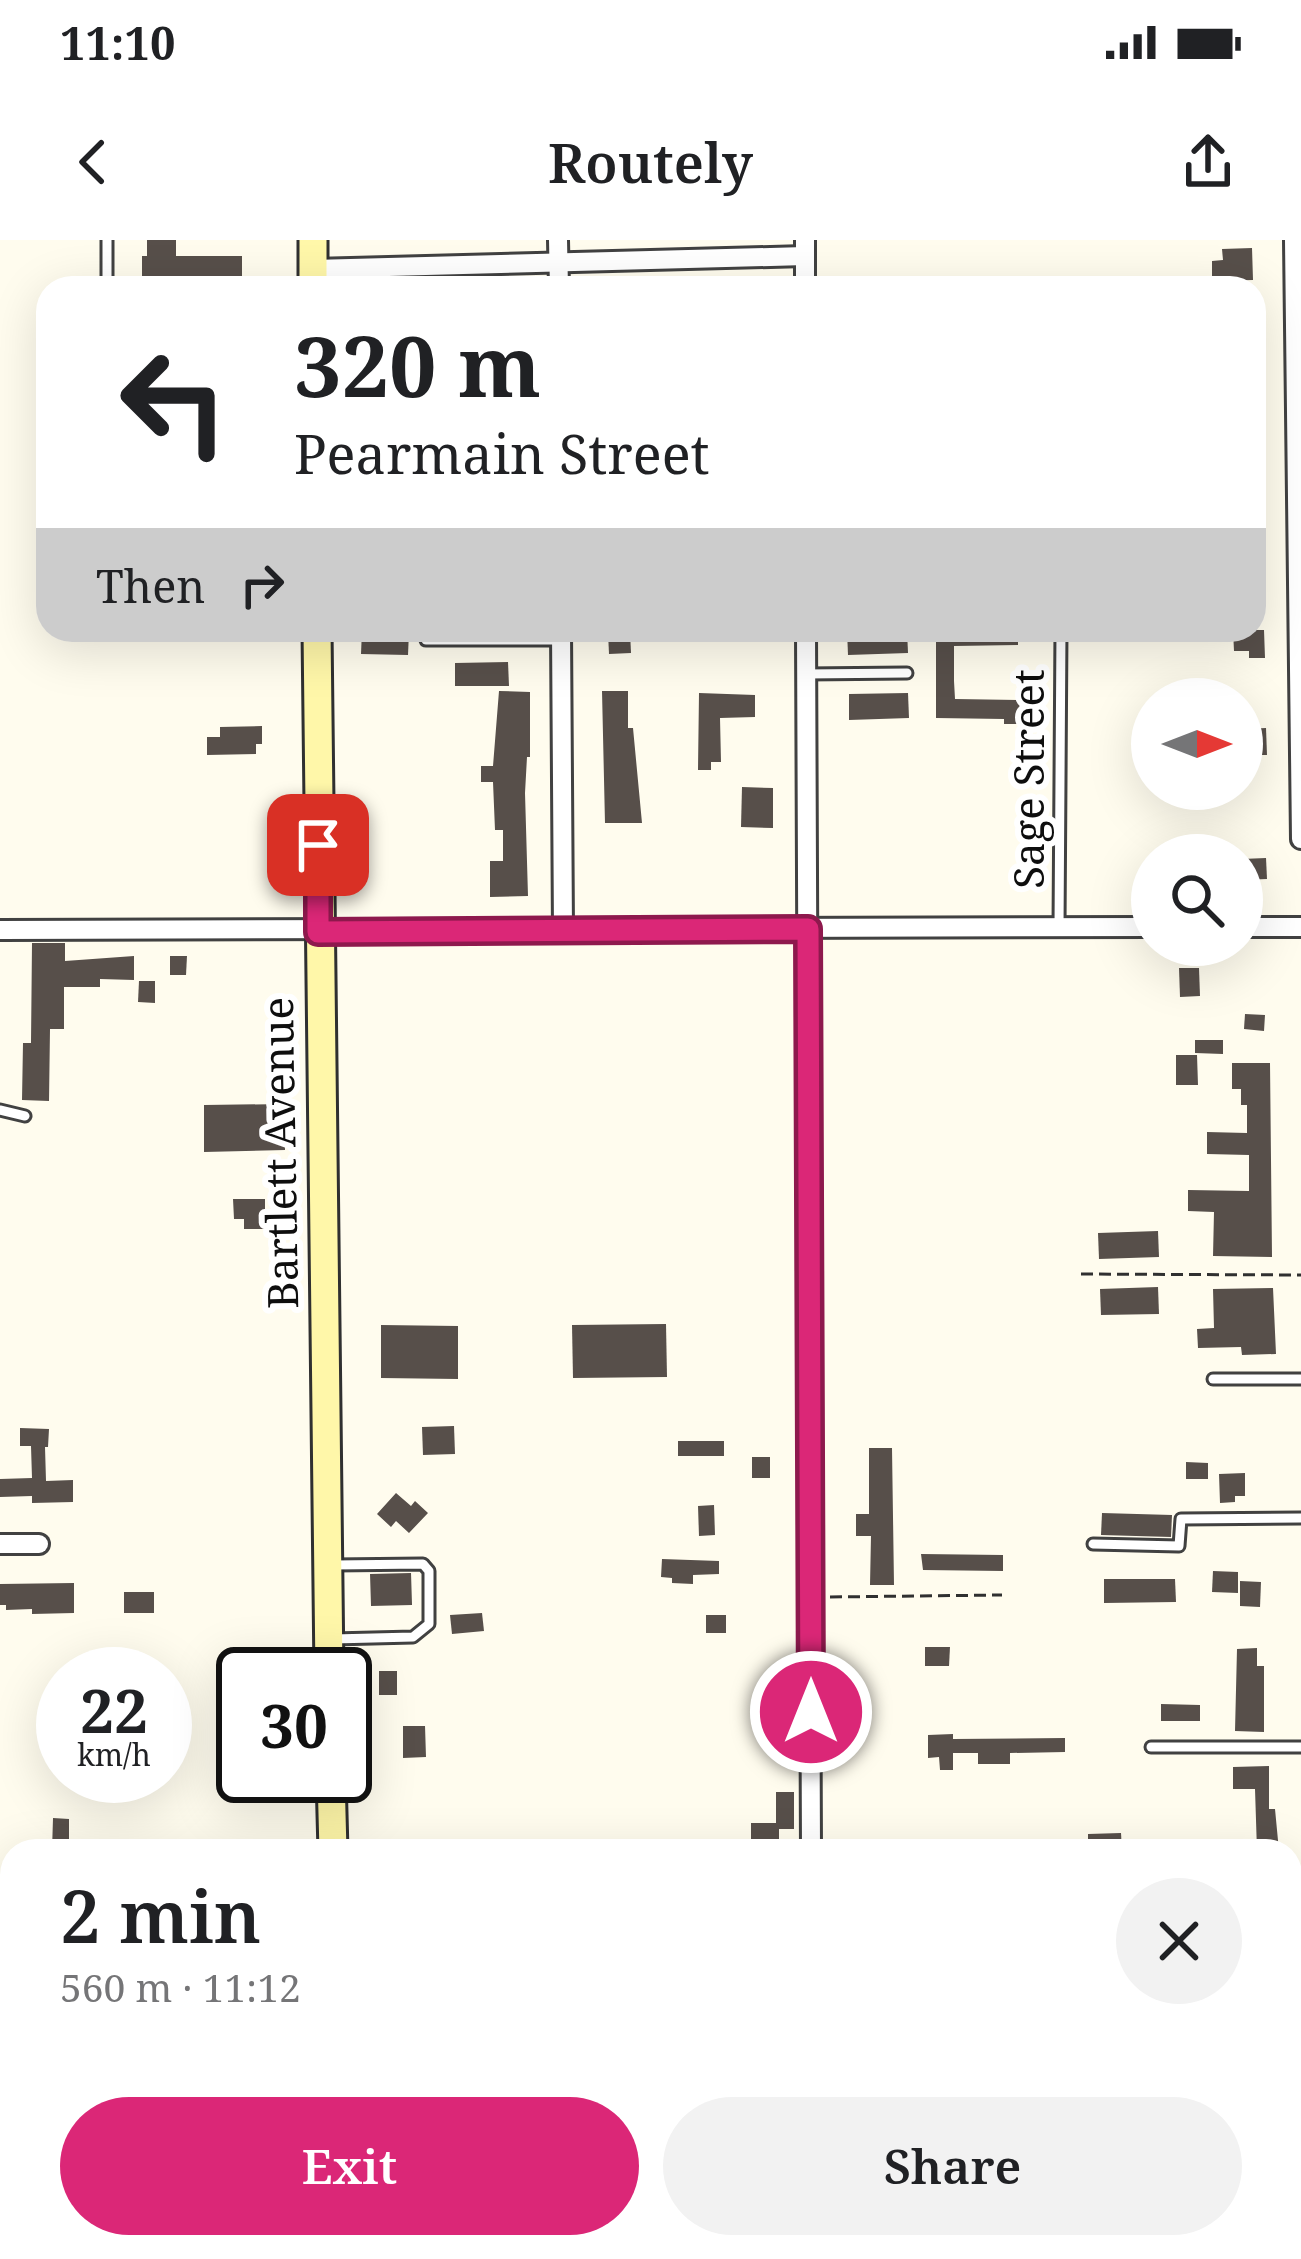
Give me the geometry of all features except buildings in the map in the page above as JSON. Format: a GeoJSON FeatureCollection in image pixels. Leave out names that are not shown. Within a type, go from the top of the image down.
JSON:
{"type":"FeatureCollection","features":[{"type":"Feature","properties":{"kind":"street"},"geometry":{"type":"LineString","coordinates":[[313,240],[314,276]]}},
{"type":"Feature","properties":{"kind":"street"},"geometry":{"type":"LineString","coordinates":[[558,240],[559,276]]}},
{"type":"Feature","properties":{"kind":"street"},"geometry":{"type":"LineString","coordinates":[[1294,240],[1301,839]]}},
{"type":"Feature","properties":{"kind":"street"},"geometry":{"type":"LineString","coordinates":[[357,276],[805,248]]}},
{"type":"Feature","properties":{"kind":"street","name":"Bartlett Avenue"},"geometry":{"type":"LineString","coordinates":[[316,642],[328,1647]]}},
{"type":"Feature","properties":{"kind":"street"},"geometry":{"type":"LineString","coordinates":[[561,642],[563,930]]}},
{"type":"Feature","properties":{"kind":"street"},"geometry":{"type":"LineString","coordinates":[[806,642],[811,1839]]}},
{"type":"Feature","properties":{"kind":"street"},"geometry":{"type":"LineString","coordinates":[[0,929],[1131,927]]}},
{"type":"Feature","properties":{"kind":"street"},"geometry":{"type":"LineString","coordinates":[[1263,927],[1301,927]]}},
{"type":"Feature","properties":{"kind":"street"},"geometry":{"type":"LineString","coordinates":[[0,1544],[39,1544]]}},
{"type":"Feature","properties":{"kind":"street"},"geometry":{"type":"LineString","coordinates":[[333,1803],[334,1839]]}},
{"type":"Feature","properties":{"kind":"lane"},"geometry":{"type":"LineString","coordinates":[[107,240],[107,276]]}},
{"type":"Feature","properties":{"kind":"lane","name":"Sage Street"},"geometry":{"type":"LineString","coordinates":[[1059,928],[1061,642]]}},
{"type":"Feature","properties":{"kind":"lane"},"geometry":{"type":"LineString","coordinates":[[806,674],[907,673]]}},
{"type":"Feature","properties":{"kind":"lane"},"geometry":{"type":"LineString","coordinates":[[0,1110],[25,1116]]}},
{"type":"Feature","properties":{"kind":"lane"},"geometry":{"type":"LineString","coordinates":[[1214,1379],[1301,1379]]}},
{"type":"Feature","properties":{"kind":"lane"},"geometry":{"type":"LineString","coordinates":[[1093,1544],[1179,1546],[1181,1519],[1301,1518]]}},
{"type":"Feature","properties":{"kind":"lane"},"geometry":{"type":"LineString","coordinates":[[327,1565],[415,1561],[429,1571],[429,1624],[423,1633],[328,1639]]}},
{"type":"Feature","properties":{"kind":"lane"},"geometry":{"type":"LineString","coordinates":[[1151,1747],[1301,1747]]}},
{"type":"Feature","properties":{"kind":"path"},"geometry":{"type":"LineString","coordinates":[[1081,1274],[1301,1275]]}},
{"type":"Feature","properties":{"kind":"path"},"geometry":{"type":"LineString","coordinates":[[810,1597],[1002,1595]]}},
{"type":"Feature","properties":{"kind":"route"},"geometry":{"type":"LineString","coordinates":[[318,845],[318,932],[808,929],[811,1712]]}}]}
